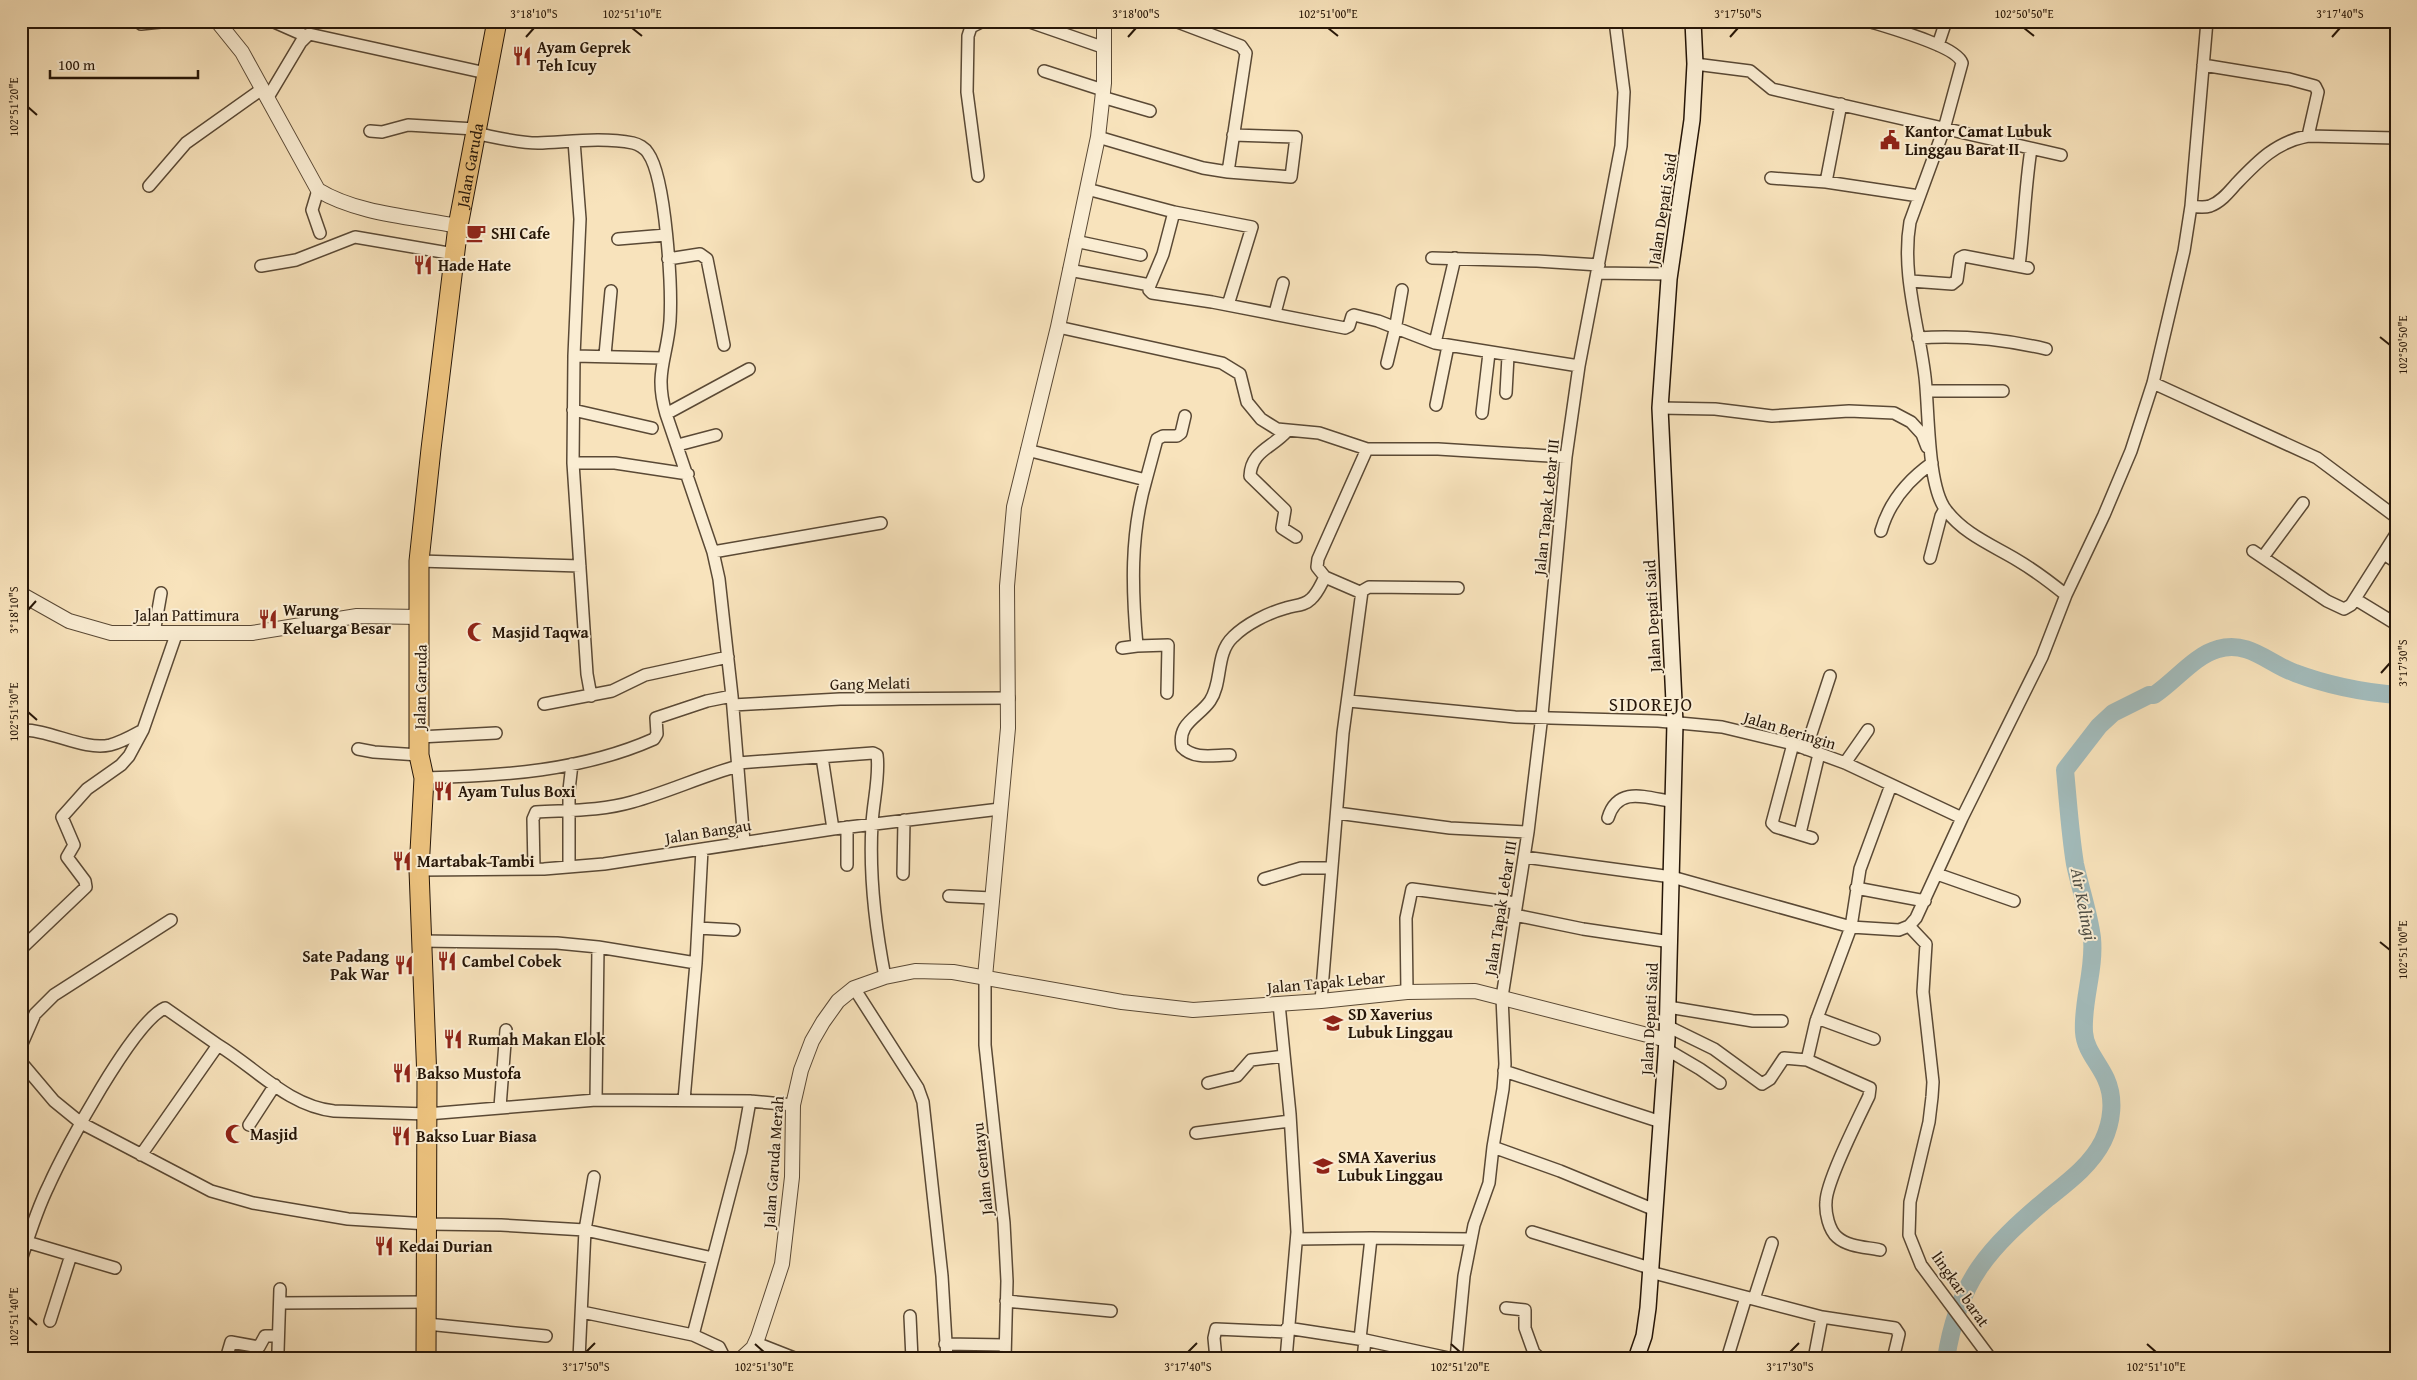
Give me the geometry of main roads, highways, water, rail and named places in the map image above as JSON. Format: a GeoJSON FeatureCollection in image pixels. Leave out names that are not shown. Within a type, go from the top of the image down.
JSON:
{"type":"FeatureCollection","features":[{"type":"Feature","properties":{"kind":"highway","name":"Jalan Garuda"},"geometry":{"type":"LineString","coordinates":[[426,1359],[428,1224],[427,1114],[419,870],[424,778],[419,746],[421,617],[419,561],[458,226],[497,21]]}},
{"type":"Feature","properties":{"kind":"main road","name":"Jalan Depati Said"},"geometry":{"type":"LineString","coordinates":[[1636,1359],[1644,1336],[1650,1270],[1661,1122],[1671,942],[1675,723],[1660,408],[1669,274],[1692,120],[1695,64],[1693,21]]}},
{"type":"Feature","properties":{"kind":"waterway","name":"Air Kelingi"},"geometry":{"type":"LineString","coordinates":[[1946,1359],[1951,1331],[1959,1308],[1979,1268],[2009,1233],[2086,1165],[2098,1150],[2109,1126],[2111,1094],[2106,1079],[2087,1045],[2084,1032],[2085,1009],[2092,962],[2092,938],[2075,864],[2065,770],[2099,726],[2113,713],[2149,695],[2154,695],[2201,657],[2218,649],[2229,647],[2249,650],[2285,669],[2320,681],[2358,690],[2396,695]]}},
{"type":"Feature","properties":{"kind":"place","name":"Ayam Geprek Teh Icuy"},"geometry":{"type":"Point","coordinates":[522,56]}},
{"type":"Feature","properties":{"kind":"place","name":"Kantor Camat Lubuk Linggau Barat II"},"geometry":{"type":"Point","coordinates":[1890,140]}},
{"type":"Feature","properties":{"kind":"place","name":"SHI Cafe"},"geometry":{"type":"Point","coordinates":[476,233]}},
{"type":"Feature","properties":{"kind":"place","name":"Hade Hate"},"geometry":{"type":"Point","coordinates":[423,265]}},
{"type":"Feature","properties":{"kind":"place","name":"Warung Keluarga Besar"},"geometry":{"type":"Point","coordinates":[268,619]}},
{"type":"Feature","properties":{"kind":"place","name":"Masjid Taqwa"},"geometry":{"type":"Point","coordinates":[477,632]}},
{"type":"Feature","properties":{"kind":"place","name":"Ayam Tulus Boxi"},"geometry":{"type":"Point","coordinates":[443,791]}},
{"type":"Feature","properties":{"kind":"place","name":"Martabak Tambi"},"geometry":{"type":"Point","coordinates":[402,861]}},
{"type":"Feature","properties":{"kind":"place","name":"Cambel Cobek"},"geometry":{"type":"Point","coordinates":[447,961]}},
{"type":"Feature","properties":{"kind":"place","name":"Sate Padang Pak War"},"geometry":{"type":"Point","coordinates":[404,965]}},
{"type":"Feature","properties":{"kind":"place","name":"SD Xaverius Lubuk Linggau"},"geometry":{"type":"Point","coordinates":[1333,1023]}},
{"type":"Feature","properties":{"kind":"place","name":"Rumah Makan Elok"},"geometry":{"type":"Point","coordinates":[453,1039]}},
{"type":"Feature","properties":{"kind":"place","name":"Bakso Mustofa"},"geometry":{"type":"Point","coordinates":[402,1073]}},
{"type":"Feature","properties":{"kind":"place","name":"Masjid"},"geometry":{"type":"Point","coordinates":[235,1134]}},
{"type":"Feature","properties":{"kind":"place","name":"Bakso Luar Biasa"},"geometry":{"type":"Point","coordinates":[401,1136]}},
{"type":"Feature","properties":{"kind":"place","name":"SMA Xaverius Lubuk Linggau"},"geometry":{"type":"Point","coordinates":[1323,1166]}},
{"type":"Feature","properties":{"kind":"place","name":"Kedai Durian"},"geometry":{"type":"Point","coordinates":[384,1246]}},
{"type":"Feature","properties":{"kind":"district","name":"SIDOREJO"},"geometry":{"type":"Point","coordinates":[1651,704]}}]}
